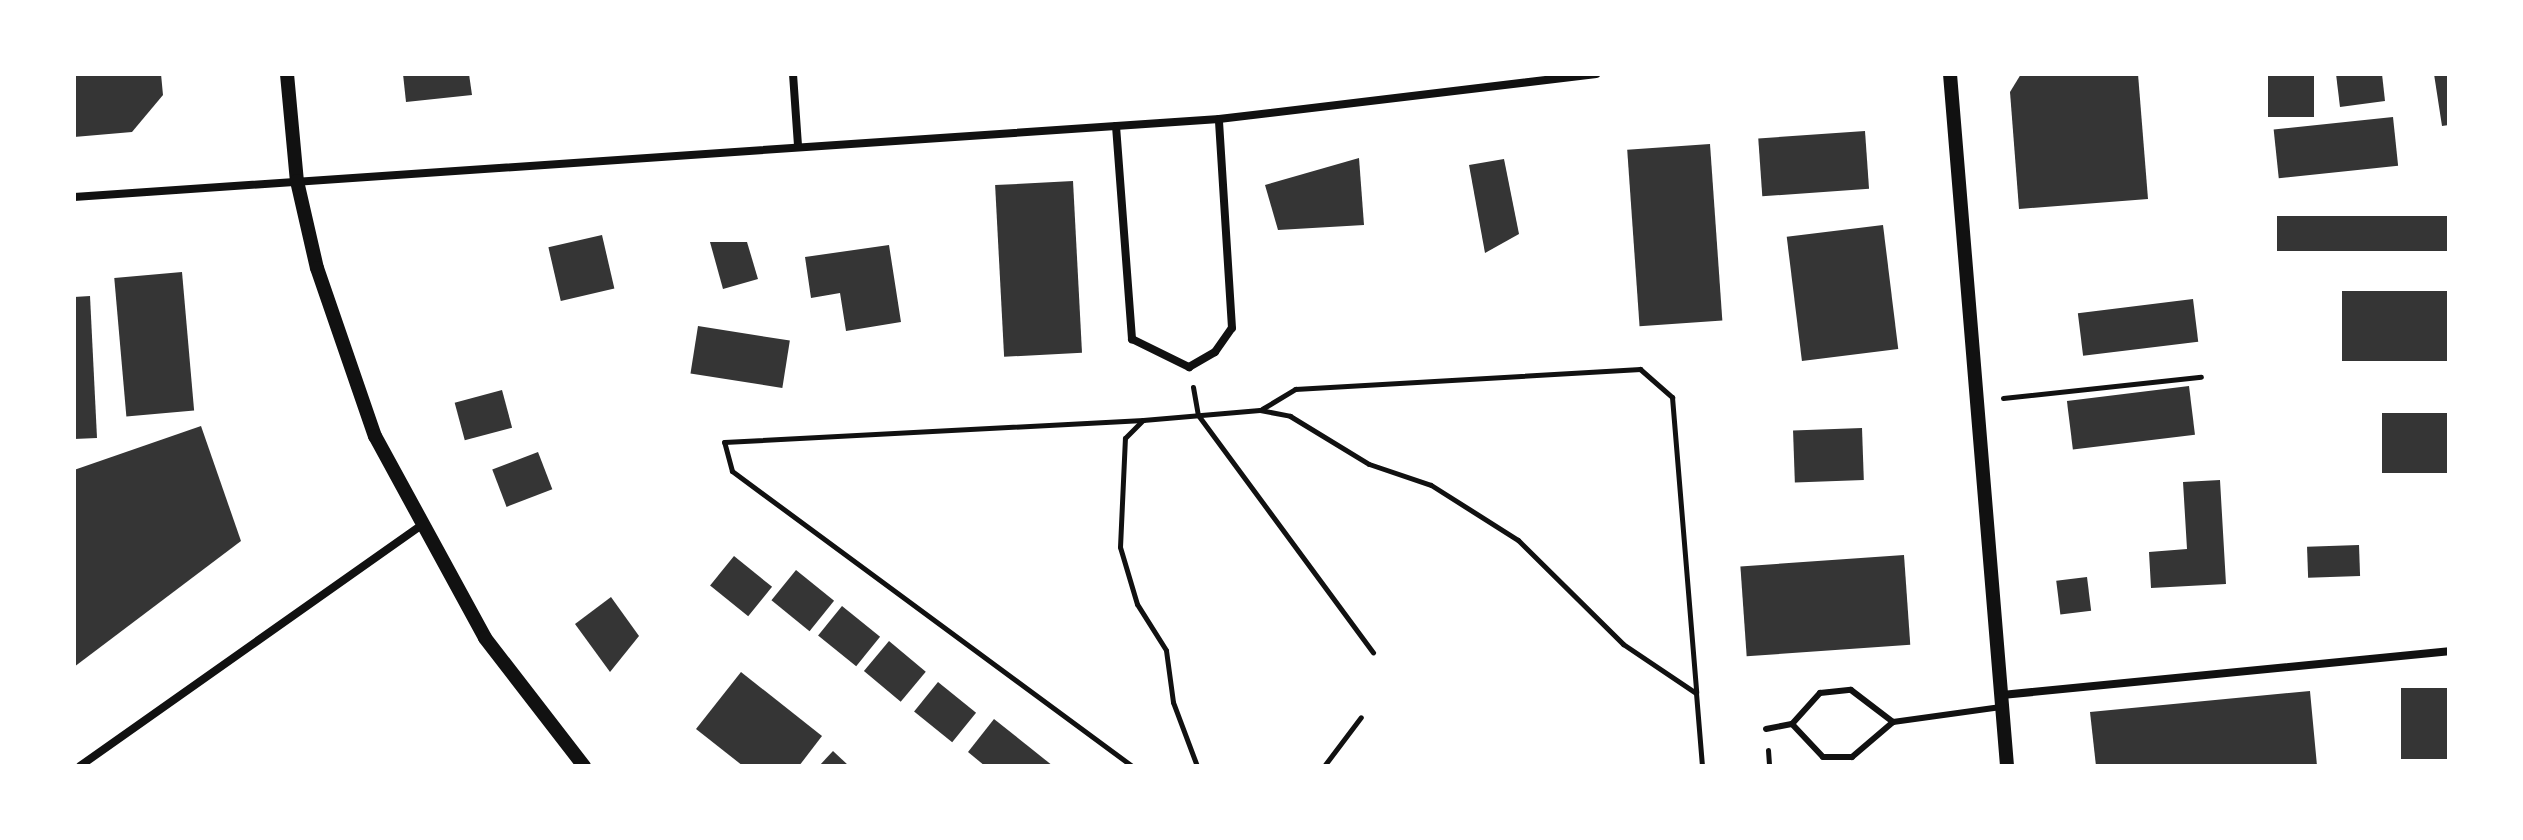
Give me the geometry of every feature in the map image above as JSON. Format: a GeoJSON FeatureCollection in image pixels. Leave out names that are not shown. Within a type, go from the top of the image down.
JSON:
{"type":"FeatureCollection","features":[{"type":"Feature","properties":{"kind":"street"},"geometry":{"type":"LineString","coordinates":[[287,74],[297,181],[344,356],[418,528],[485,638],[584,766]]}},
{"type":"Feature","properties":{"kind":"street"},"geometry":{"type":"LineString","coordinates":[[793,74],[798,146]]}},
{"type":"Feature","properties":{"kind":"street"},"geometry":{"type":"LineString","coordinates":[[1476,74],[1477,86]]}},
{"type":"Feature","properties":{"kind":"street"},"geometry":{"type":"LineString","coordinates":[[74,197],[1219,119],[1596,74]]}},
{"type":"Feature","properties":{"kind":"street"},"geometry":{"type":"LineString","coordinates":[[1950,74],[2007,766]]}},
{"type":"Feature","properties":{"kind":"street"},"geometry":{"type":"LineString","coordinates":[[1116,126],[1132,339],[1189,367],[1215,352],[1232,328],[1219,119]]}},
{"type":"Feature","properties":{"kind":"street"},"geometry":{"type":"LineString","coordinates":[[80,766],[418,528]]}},
{"type":"Feature","properties":{"kind":"street"},"geometry":{"type":"LineString","coordinates":[[2002,701],[2449,651]]}},
{"type":"Feature","properties":{"kind":"lane"},"geometry":{"type":"LineString","coordinates":[[1766,729],[1792,724],[1820,693],[1851,690],[1893,722]]}},
{"type":"Feature","properties":{"kind":"lane"},"geometry":{"type":"LineString","coordinates":[[1792,724],[1823,757],[1852,757],[1893,722],[2002,701]]}},
{"type":"Feature","properties":{"kind":"path"},"geometry":{"type":"LineString","coordinates":[[1189,367],[1198,415],[1373,652]]}},
{"type":"Feature","properties":{"kind":"path"},"geometry":{"type":"LineString","coordinates":[[1260,410],[1295,389],[1640,369],[1672,397],[1702,766]]}},
{"type":"Feature","properties":{"kind":"path"},"geometry":{"type":"LineString","coordinates":[[1977,400],[2201,377]]}},
{"type":"Feature","properties":{"kind":"path"},"geometry":{"type":"LineString","coordinates":[[1132,766],[732,471],[724,442],[1143,420],[1260,410],[1290,416],[1340,449],[1483,512],[1623,644],[1696,693]]}},
{"type":"Feature","properties":{"kind":"path"},"geometry":{"type":"LineString","coordinates":[[1143,420],[1125,438],[1120,547],[1137,604],[1166,650],[1173,702],[1197,766]]}},
{"type":"Feature","properties":{"kind":"path"},"geometry":{"type":"LineString","coordinates":[[1324,766],[1361,717]]}},
{"type":"Feature","properties":{"kind":"building"},"geometry":{"type":"Polygon","coordinates":[[[74,74],[161,74],[163,95],[132,132],[74,137],[74,74]]]}},
{"type":"Feature","properties":{"kind":"building"},"geometry":{"type":"Polygon","coordinates":[[[403,74],[469,74],[472,95],[406,102],[403,74]]]}},
{"type":"Feature","properties":{"kind":"building"},"geometry":{"type":"Polygon","coordinates":[[[2021,74],[2138,74],[2148,199],[2019,209],[2010,92],[2021,74]]]}},
{"type":"Feature","properties":{"kind":"building"},"geometry":{"type":"Polygon","coordinates":[[[2268,74],[2314,74],[2314,117],[2268,117],[2268,74]]]}},
{"type":"Feature","properties":{"kind":"building"},"geometry":{"type":"Polygon","coordinates":[[[2336,74],[2382,74],[2385,101],[2340,107],[2336,74]]]}},
{"type":"Feature","properties":{"kind":"building"},"geometry":{"type":"Polygon","coordinates":[[[2434,74],[2449,74],[2449,125],[2442,126],[2434,74]]]}},
{"type":"Feature","properties":{"kind":"building"},"geometry":{"type":"Polygon","coordinates":[[[2393,117],[2398,166],[2279,178],[2274,130],[2393,117]]]}},
{"type":"Feature","properties":{"kind":"building"},"geometry":{"type":"Polygon","coordinates":[[[1865,131],[1869,189],[1762,196],[1758,138],[1865,131]]]}},
{"type":"Feature","properties":{"kind":"building"},"geometry":{"type":"Polygon","coordinates":[[[1710,144],[1722,321],[1640,326],[1627,150],[1710,144]]]}},
{"type":"Feature","properties":{"kind":"building"},"geometry":{"type":"Polygon","coordinates":[[[1359,158],[1364,225],[1278,230],[1265,185],[1359,158]]]}},
{"type":"Feature","properties":{"kind":"building"},"geometry":{"type":"Polygon","coordinates":[[[1504,159],[1519,234],[1485,253],[1469,165],[1504,159]]]}},
{"type":"Feature","properties":{"kind":"building"},"geometry":{"type":"Polygon","coordinates":[[[1073,181],[1082,353],[1004,357],[995,185],[1073,181]]]}},
{"type":"Feature","properties":{"kind":"building"},"geometry":{"type":"Polygon","coordinates":[[[2277,216],[2449,216],[2449,251],[2277,251],[2277,216]]]}},
{"type":"Feature","properties":{"kind":"building"},"geometry":{"type":"Polygon","coordinates":[[[1883,225],[1898,349],[1802,361],[1787,237],[1883,225]]]}},
{"type":"Feature","properties":{"kind":"building"},"geometry":{"type":"Polygon","coordinates":[[[602,235],[614,289],[561,301],[548,247],[602,235]]]}},
{"type":"Feature","properties":{"kind":"building"},"geometry":{"type":"Polygon","coordinates":[[[710,242],[747,242],[758,279],[723,289],[710,242]]]}},
{"type":"Feature","properties":{"kind":"building"},"geometry":{"type":"Polygon","coordinates":[[[889,245],[901,322],[846,331],[840,293],[811,298],[805,257],[889,245]]]}},
{"type":"Feature","properties":{"kind":"building"},"geometry":{"type":"Polygon","coordinates":[[[182,272],[194,410],[126,416],[114,278],[182,272]]]}},
{"type":"Feature","properties":{"kind":"building"},"geometry":{"type":"Polygon","coordinates":[[[2342,291],[2449,291],[2449,361],[2342,361],[2342,291]]]}},
{"type":"Feature","properties":{"kind":"building"},"geometry":{"type":"Polygon","coordinates":[[[90,296],[97,438],[74,439],[74,297],[90,296]]]}},
{"type":"Feature","properties":{"kind":"building"},"geometry":{"type":"Polygon","coordinates":[[[2193,299],[2198,342],[2083,356],[2078,313],[2193,299]]]}},
{"type":"Feature","properties":{"kind":"building"},"geometry":{"type":"Polygon","coordinates":[[[698,326],[790,341],[782,388],[690,373],[698,326]]]}},
{"type":"Feature","properties":{"kind":"building"},"geometry":{"type":"Polygon","coordinates":[[[2189,386],[2195,435],[2073,450],[2067,401],[2189,386]]]}},
{"type":"Feature","properties":{"kind":"building"},"geometry":{"type":"Polygon","coordinates":[[[502,390],[512,428],[465,440],[455,403],[502,390]]]}},
{"type":"Feature","properties":{"kind":"building"},"geometry":{"type":"Polygon","coordinates":[[[2382,413],[2449,413],[2449,473],[2382,473],[2382,413]]]}},
{"type":"Feature","properties":{"kind":"building"},"geometry":{"type":"Polygon","coordinates":[[[201,426],[241,541],[74,667],[74,470],[201,426]]]}},
{"type":"Feature","properties":{"kind":"building"},"geometry":{"type":"Polygon","coordinates":[[[1862,428],[1864,480],[1795,482],[1793,430],[1862,428]]]}},
{"type":"Feature","properties":{"kind":"building"},"geometry":{"type":"Polygon","coordinates":[[[538,452],[552,489],[507,507],[492,470],[538,452]]]}},
{"type":"Feature","properties":{"kind":"building"},"geometry":{"type":"Polygon","coordinates":[[[2220,480],[2226,584],[2151,588],[2149,552],[2187,549],[2183,482],[2220,480]]]}},
{"type":"Feature","properties":{"kind":"building"},"geometry":{"type":"Polygon","coordinates":[[[2359,545],[2360,576],[2308,578],[2307,547],[2359,545]]]}},
{"type":"Feature","properties":{"kind":"building"},"geometry":{"type":"Polygon","coordinates":[[[1904,555],[1910,645],[1747,656],[1740,566],[1904,555]]]}},
{"type":"Feature","properties":{"kind":"building"},"geometry":{"type":"Polygon","coordinates":[[[734,556],[772,587],[748,616],[710,586],[734,556]]]}},
{"type":"Feature","properties":{"kind":"building"},"geometry":{"type":"Polygon","coordinates":[[[796,570],[834,601],[810,631],[771,600],[796,570]]]}},
{"type":"Feature","properties":{"kind":"building"},"geometry":{"type":"Polygon","coordinates":[[[2087,577],[2091,611],[2060,615],[2056,581],[2087,577]]]}},
{"type":"Feature","properties":{"kind":"building"},"geometry":{"type":"Polygon","coordinates":[[[611,597],[639,636],[610,672],[575,624],[611,597]]]}},
{"type":"Feature","properties":{"kind":"building"},"geometry":{"type":"Polygon","coordinates":[[[842,606],[880,637],[856,666],[818,636],[842,606]]]}},
{"type":"Feature","properties":{"kind":"building"},"geometry":{"type":"Polygon","coordinates":[[[889,641],[926,672],[901,702],[864,671],[889,641]]]}},
{"type":"Feature","properties":{"kind":"building"},"geometry":{"type":"Polygon","coordinates":[[[741,672],[822,736],[799,766],[743,766],[696,729],[741,672]]]}},
{"type":"Feature","properties":{"kind":"building"},"geometry":{"type":"Polygon","coordinates":[[[938,682],[976,713],[952,742],[914,712],[938,682]]]}},
{"type":"Feature","properties":{"kind":"building"},"geometry":{"type":"Polygon","coordinates":[[[2401,688],[2449,688],[2449,759],[2401,759],[2401,688]]]}},
{"type":"Feature","properties":{"kind":"building"},"geometry":{"type":"Polygon","coordinates":[[[2310,691],[2317,766],[2096,766],[2090,712],[2310,691]]]}},
{"type":"Feature","properties":{"kind":"building"},"geometry":{"type":"Polygon","coordinates":[[[994,719],[1053,766],[985,766],[968,752],[994,719]]]}},
{"type":"Feature","properties":{"kind":"building"},"geometry":{"type":"Polygon","coordinates":[[[833,751],[849,766],[819,766],[833,751]]]}}]}
